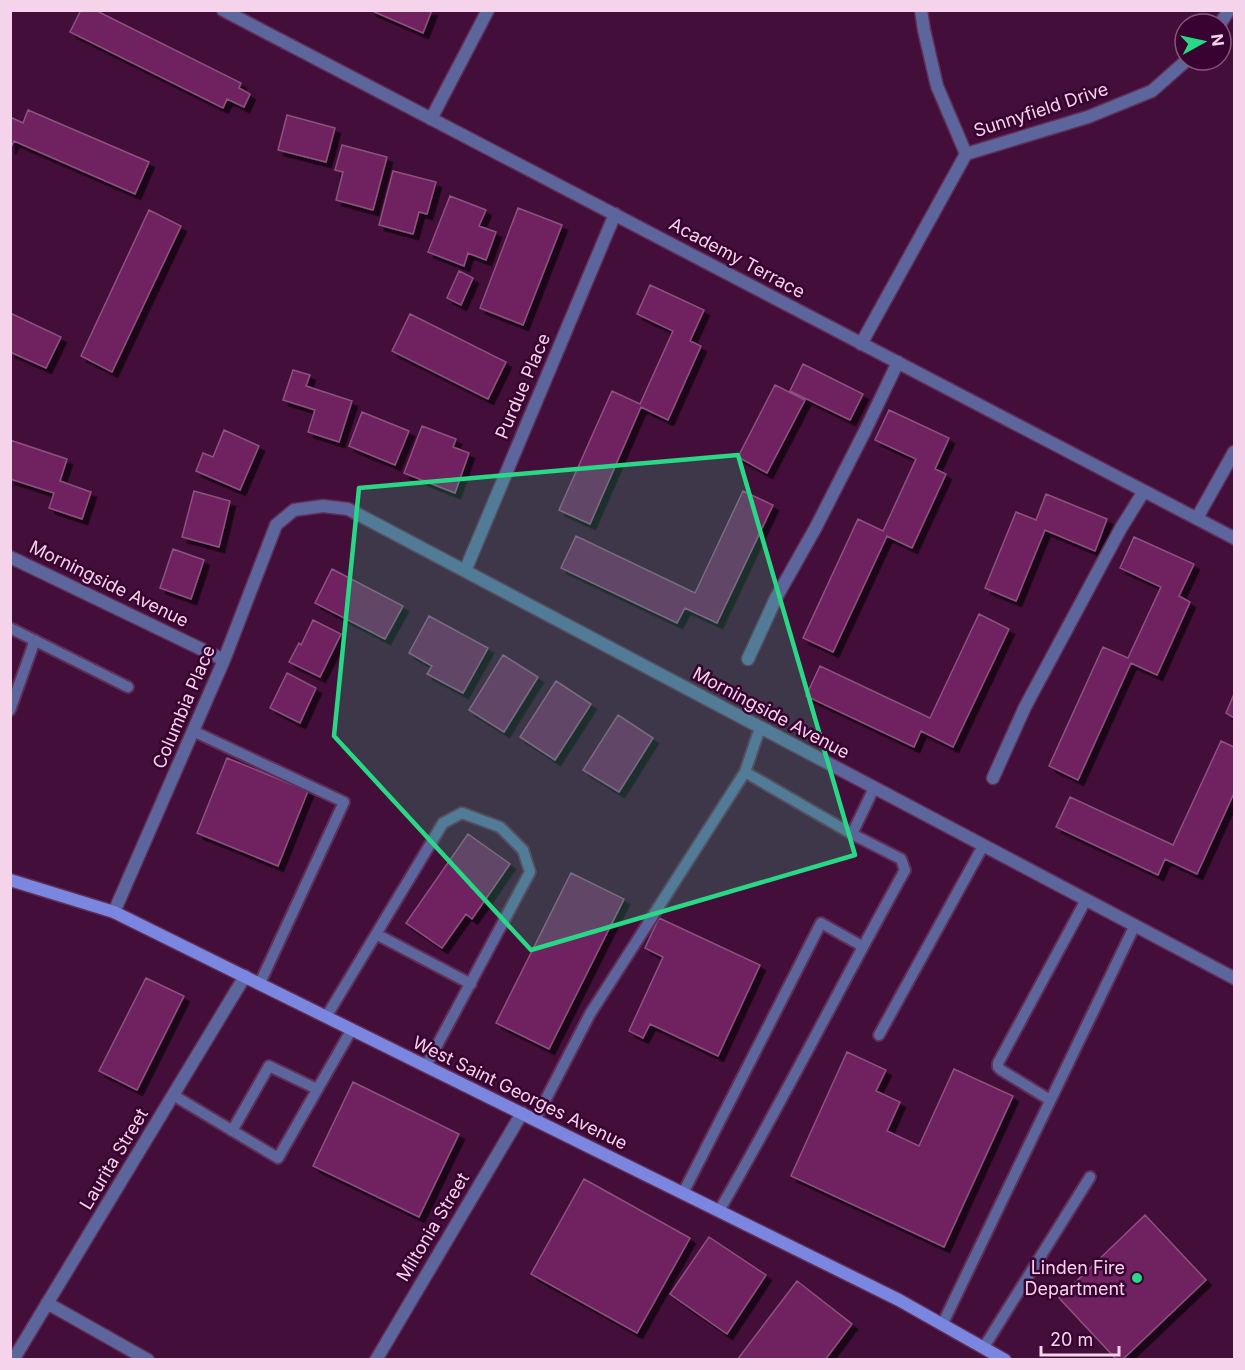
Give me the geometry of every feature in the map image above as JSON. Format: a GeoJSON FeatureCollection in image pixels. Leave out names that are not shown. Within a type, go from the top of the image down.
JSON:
{"type":"FeatureCollection","features":[{"type":"Feature","properties":{"kind":"main road","name":"West Saint Georges Avenue"},"geometry":{"type":"LineString","coordinates":[[10,880],[114,912],[899,1300],[1005,1359]]}},
{"type":"Feature","properties":{"kind":"street","name":"Academy Terrace"},"geometry":{"type":"LineString","coordinates":[[223,10],[1234,538]]}},
{"type":"Feature","properties":{"kind":"street"},"geometry":{"type":"LineString","coordinates":[[431,119],[488,10]]}},
{"type":"Feature","properties":{"kind":"street"},"geometry":{"type":"LineString","coordinates":[[921,10],[937,86],[966,154]]}},
{"type":"Feature","properties":{"kind":"street","name":"Sunnyfield Drive"},"geometry":{"type":"LineString","coordinates":[[861,344],[966,154],[1088,117],[1152,91],[1173,72]]}},
{"type":"Feature","properties":{"kind":"street","name":"Purdue Place"},"geometry":{"type":"LineString","coordinates":[[465,572],[615,214]]}},
{"type":"Feature","properties":{"kind":"street"},"geometry":{"type":"LineString","coordinates":[[748,659],[776,598],[816,527],[897,363]]}},
{"type":"Feature","properties":{"kind":"street"},"geometry":{"type":"LineString","coordinates":[[1197,518],[1234,452]]}},
{"type":"Feature","properties":{"kind":"street"},"geometry":{"type":"LineString","coordinates":[[993,778],[1025,707],[1121,528],[1144,491]]}},
{"type":"Feature","properties":{"kind":"street","name":"Morningside Avenue"},"geometry":{"type":"LineString","coordinates":[[285,517],[294,510],[323,506],[348,510],[1234,978]]}},
{"type":"Feature","properties":{"kind":"street","name":"Columbia Place"},"geometry":{"type":"LineString","coordinates":[[114,912],[224,660],[276,525],[285,517]]}},
{"type":"Feature","properties":{"kind":"street","name":"Morningside Avenue"},"geometry":{"type":"LineString","coordinates":[[10,557],[224,660]]}},
{"type":"Feature","properties":{"kind":"street","name":"Laurita Street"},"geometry":{"type":"LineString","coordinates":[[13,1359],[245,976]]}},
{"type":"Feature","properties":{"kind":"street","name":"Miltonia Street"},"geometry":{"type":"LineString","coordinates":[[376,1359],[522,1113]]}},
{"type":"Feature","properties":{"kind":"street"},"geometry":{"type":"LineString","coordinates":[[47,1303],[148,1359]]}},
{"type":"Feature","properties":{"kind":"lane"},"geometry":{"type":"LineString","coordinates":[[10,628],[128,687]]}},
{"type":"Feature","properties":{"kind":"lane"},"geometry":{"type":"LineString","coordinates":[[10,710],[35,640]]}},
{"type":"Feature","properties":{"kind":"lane"},"geometry":{"type":"LineString","coordinates":[[535,1120],[590,1014],[745,772],[760,728]]}},
{"type":"Feature","properties":{"kind":"lane"},"geometry":{"type":"LineString","coordinates":[[193,731],[344,802],[260,983]]}},
{"type":"Feature","properties":{"kind":"lane"},"geometry":{"type":"LineString","coordinates":[[719,1211],[758,1144],[862,946],[905,870],[901,859],[852,834],[745,772]]}},
{"type":"Feature","properties":{"kind":"lane"},"geometry":{"type":"LineString","coordinates":[[852,834],[874,788]]}},
{"type":"Feature","properties":{"kind":"lane"},"geometry":{"type":"LineString","coordinates":[[326,1017],[443,822],[462,813],[500,827],[523,850],[530,872],[426,1066]]}},
{"type":"Feature","properties":{"kind":"lane"},"geometry":{"type":"LineString","coordinates":[[879,1035],[983,846]]}},
{"type":"Feature","properties":{"kind":"lane"},"geometry":{"type":"LineString","coordinates":[[1050,1100],[1001,1070],[998,1063],[1086,900]]}},
{"type":"Feature","properties":{"kind":"lane"},"geometry":{"type":"LineString","coordinates":[[683,1193],[821,923],[862,946]]}},
{"type":"Feature","properties":{"kind":"lane"},"geometry":{"type":"LineString","coordinates":[[942,1325],[1135,925]]}},
{"type":"Feature","properties":{"kind":"lane"},"geometry":{"type":"LineString","coordinates":[[376,934],[471,984]]}},
{"type":"Feature","properties":{"kind":"lane"},"geometry":{"type":"LineString","coordinates":[[173,1095],[278,1158],[352,1029]]}},
{"type":"Feature","properties":{"kind":"lane"},"geometry":{"type":"LineString","coordinates":[[232,1131],[269,1066],[317,1089]]}},
{"type":"Feature","properties":{"kind":"lane"},"geometry":{"type":"LineString","coordinates":[[984,1347],[1090,1177]]}},
{"type":"Feature","properties":{"kind":"highlighted area"},"geometry":{"type":"Polygon","coordinates":[[[738,455],[855,855],[531,950],[334,736],[359,488],[738,455]]]}},
{"type":"Feature","properties":{"kind":"building"},"geometry":{"type":"Polygon","coordinates":[[[81,10],[95,10],[241,83],[239,88],[250,94],[244,107],[227,99],[223,108],[70,32],[81,10]]]}},
{"type":"Feature","properties":{"kind":"building"},"geometry":{"type":"Polygon","coordinates":[[[370,10],[432,10],[423,33],[370,10]]]}},
{"type":"Feature","properties":{"kind":"building"},"geometry":{"type":"Polygon","coordinates":[[[28,110],[149,162],[135,194],[14,141],[10,149],[10,117],[23,123],[28,110]]]}},
{"type":"Feature","properties":{"kind":"building"},"geometry":{"type":"Polygon","coordinates":[[[287,115],[335,128],[326,162],[278,150],[287,115]]]}},
{"type":"Feature","properties":{"kind":"building"},"geometry":{"type":"Polygon","coordinates":[[[342,145],[387,157],[373,210],[336,200],[343,172],[335,170],[342,145]]]}},
{"type":"Feature","properties":{"kind":"building"},"geometry":{"type":"Polygon","coordinates":[[[393,171],[436,182],[427,214],[419,212],[413,234],[379,225],[393,171]]]}},
{"type":"Feature","properties":{"kind":"building"},"geometry":{"type":"Polygon","coordinates":[[[450,196],[486,210],[479,226],[496,232],[486,260],[468,253],[464,266],[428,252],[450,196]]]}},
{"type":"Feature","properties":{"kind":"building"},"geometry":{"type":"Polygon","coordinates":[[[518,208],[562,225],[523,325],[480,308],[518,208]]]}},
{"type":"Feature","properties":{"kind":"building"},"geometry":{"type":"Polygon","coordinates":[[[149,210],[181,226],[112,372],[81,356],[149,210]]]}},
{"type":"Feature","properties":{"kind":"building"},"geometry":{"type":"Polygon","coordinates":[[[459,271],[473,278],[461,305],[447,298],[459,271]]]}},
{"type":"Feature","properties":{"kind":"building"},"geometry":{"type":"Polygon","coordinates":[[[650,285],[704,310],[690,341],[701,346],[668,420],[641,407],[590,524],[559,510],[612,391],[640,404],[673,331],[637,314],[650,285]]]}},
{"type":"Feature","properties":{"kind":"building"},"geometry":{"type":"Polygon","coordinates":[[[10,313],[61,337],[46,368],[10,352],[10,313]]]}},
{"type":"Feature","properties":{"kind":"building"},"geometry":{"type":"Polygon","coordinates":[[[410,314],[506,362],[488,399],[392,351],[410,314]]]}},
{"type":"Feature","properties":{"kind":"building"},"geometry":{"type":"Polygon","coordinates":[[[803,364],[863,394],[850,420],[790,391],[803,364]]]}},
{"type":"Feature","properties":{"kind":"building"},"geometry":{"type":"Polygon","coordinates":[[[293,370],[310,375],[306,386],[352,401],[339,442],[308,432],[315,410],[283,400],[293,370]]]}},
{"type":"Feature","properties":{"kind":"building"},"geometry":{"type":"Polygon","coordinates":[[[775,385],[805,400],[767,473],[738,457],[775,385]]]}},
{"type":"Feature","properties":{"kind":"building"},"geometry":{"type":"Polygon","coordinates":[[[889,410],[949,438],[935,469],[946,474],[912,548],[887,536],[833,652],[803,638],[858,519],[883,531],[916,459],[875,440],[889,410]]]}},
{"type":"Feature","properties":{"kind":"building"},"geometry":{"type":"Polygon","coordinates":[[[362,412],[409,431],[395,465],[349,446],[362,412]]]}},
{"type":"Feature","properties":{"kind":"building"},"geometry":{"type":"Polygon","coordinates":[[[422,426],[456,439],[453,447],[469,453],[455,493],[404,473],[422,426]]]}},
{"type":"Feature","properties":{"kind":"building"},"geometry":{"type":"Polygon","coordinates":[[[224,430],[259,446],[240,490],[196,471],[203,453],[213,457],[224,430]]]}},
{"type":"Feature","properties":{"kind":"building"},"geometry":{"type":"Polygon","coordinates":[[[10,440],[67,459],[60,481],[91,492],[82,519],[49,508],[54,493],[10,479],[10,440]]]}},
{"type":"Feature","properties":{"kind":"building"},"geometry":{"type":"Polygon","coordinates":[[[194,491],[230,501],[219,547],[182,537],[194,491]]]}},
{"type":"Feature","properties":{"kind":"building"},"geometry":{"type":"Polygon","coordinates":[[[743,491],[773,505],[717,623],[685,608],[677,623],[561,568],[576,536],[695,593],[743,491]]]}},
{"type":"Feature","properties":{"kind":"building"},"geometry":{"type":"Polygon","coordinates":[[[1046,494],[1107,519],[1095,551],[1045,530],[1016,601],[985,588],[1016,512],[1036,520],[1046,494]]]}},
{"type":"Feature","properties":{"kind":"building"},"geometry":{"type":"Polygon","coordinates":[[[1134,537],[1194,564],[1179,596],[1190,602],[1157,675],[1131,663],[1078,780],[1049,766],[1103,647],[1128,658],[1161,587],[1120,568],[1134,537]]]}},
{"type":"Feature","properties":{"kind":"building"},"geometry":{"type":"Polygon","coordinates":[[[173,549],[204,560],[191,599],[160,588],[173,549]]]}},
{"type":"Feature","properties":{"kind":"building"},"geometry":{"type":"Polygon","coordinates":[[[332,569],[403,606],[385,639],[315,603],[332,569]]]}},
{"type":"Feature","properties":{"kind":"building"},"geometry":{"type":"Polygon","coordinates":[[[979,614],[1009,629],[953,747],[921,731],[914,747],[806,696],[820,666],[930,718],[979,614]]]}},
{"type":"Feature","properties":{"kind":"building"},"geometry":{"type":"Polygon","coordinates":[[[429,616],[488,648],[463,693],[427,674],[432,666],[409,653],[429,616]]]}},
{"type":"Feature","properties":{"kind":"building"},"geometry":{"type":"Polygon","coordinates":[[[313,620],[341,634],[320,677],[289,662],[299,643],[301,645],[313,620]]]}},
{"type":"Feature","properties":{"kind":"building"},"geometry":{"type":"Polygon","coordinates":[[[503,655],[538,677],[504,732],[469,710],[503,655]]]}},
{"type":"Feature","properties":{"kind":"building"},"geometry":{"type":"Polygon","coordinates":[[[287,673],[316,688],[300,723],[270,708],[287,673]]]}},
{"type":"Feature","properties":{"kind":"building"},"geometry":{"type":"Polygon","coordinates":[[[556,681],[591,704],[555,760],[520,737],[556,681]]]}},
{"type":"Feature","properties":{"kind":"building"},"geometry":{"type":"Polygon","coordinates":[[[1234,694],[1234,718],[1226,713],[1234,694]]]}},
{"type":"Feature","properties":{"kind":"building"},"geometry":{"type":"Polygon","coordinates":[[[618,715],[653,738],[619,792],[583,770],[618,715]]]}},
{"type":"Feature","properties":{"kind":"building"},"geometry":{"type":"Polygon","coordinates":[[[1221,741],[1234,747],[1234,793],[1197,874],[1165,859],[1158,875],[1056,827],[1070,797],[1173,845],[1221,741]]]}},
{"type":"Feature","properties":{"kind":"building"},"geometry":{"type":"Polygon","coordinates":[[[227,758],[308,791],[278,866],[197,833],[227,758]]]}},
{"type":"Feature","properties":{"kind":"building"},"geometry":{"type":"Polygon","coordinates":[[[468,834],[510,864],[472,919],[466,914],[442,948],[406,923],[468,834]]]}},
{"type":"Feature","properties":{"kind":"building"},"geometry":{"type":"Polygon","coordinates":[[[571,873],[624,899],[549,1049],[496,1023],[571,873]]]}},
{"type":"Feature","properties":{"kind":"building"},"geometry":{"type":"Polygon","coordinates":[[[659,918],[760,965],[718,1056],[650,1024],[643,1038],[629,1031],[663,957],[645,948],[659,918]]]}},
{"type":"Feature","properties":{"kind":"building"},"geometry":{"type":"Polygon","coordinates":[[[146,978],[184,996],[137,1090],[99,1071],[146,978]]]}},
{"type":"Feature","properties":{"kind":"building"},"geometry":{"type":"Polygon","coordinates":[[[847,1052],[886,1070],[876,1091],[900,1102],[887,1131],[919,1146],[954,1069],[1013,1096],[944,1247],[791,1176],[847,1052]]]}},
{"type":"Feature","properties":{"kind":"building"},"geometry":{"type":"Polygon","coordinates":[[[353,1082],[459,1134],[419,1217],[313,1166],[353,1082]]]}},
{"type":"Feature","properties":{"kind":"building"},"geometry":{"type":"Polygon","coordinates":[[[584,1179],[690,1238],[637,1333],[531,1274],[584,1179]]]}},
{"type":"Feature","properties":{"kind":"building"},"geometry":{"type":"Polygon","coordinates":[[[1145,1215],[1206,1280],[1122,1360],[1117,1360],[1059,1298],[1145,1215]]]}},
{"type":"Feature","properties":{"kind":"building"},"geometry":{"type":"Polygon","coordinates":[[[709,1237],[766,1275],[727,1334],[670,1294],[709,1237]]]}},
{"type":"Feature","properties":{"kind":"building"},"geometry":{"type":"Polygon","coordinates":[[[797,1281],[852,1324],[825,1360],[737,1360],[797,1281]]]}},
{"type":"Feature","properties":{"kind":"place","name":"Linden Fire Department"},"geometry":{"type":"Point","coordinates":[1137,1278]}}]}
